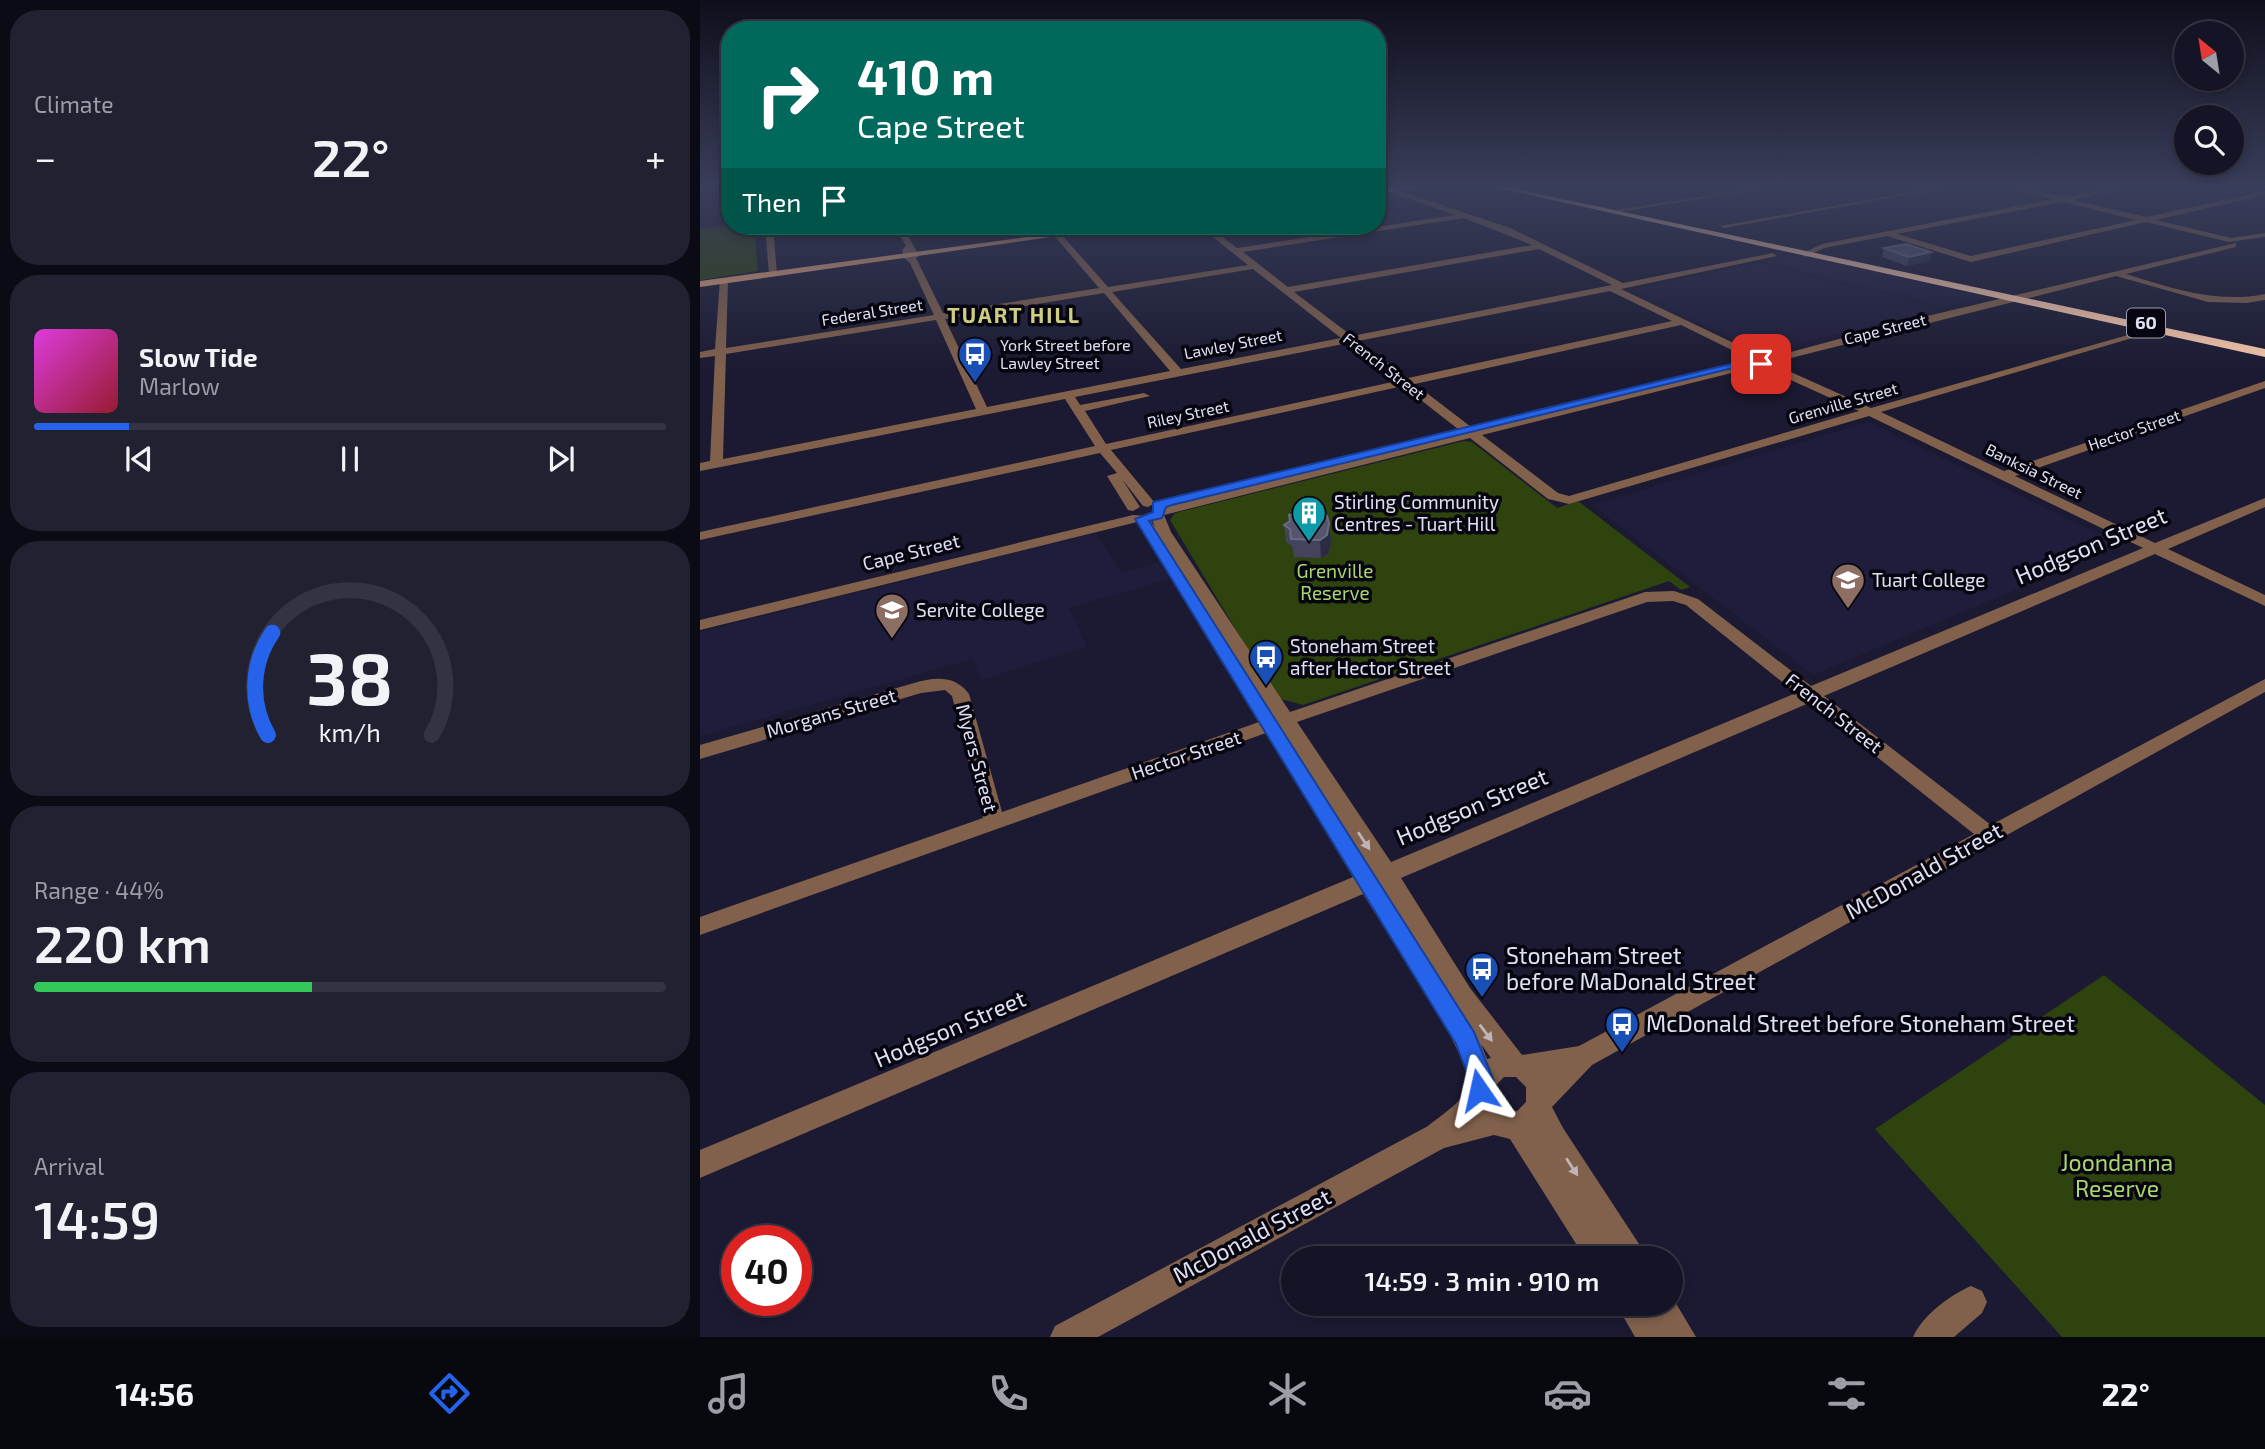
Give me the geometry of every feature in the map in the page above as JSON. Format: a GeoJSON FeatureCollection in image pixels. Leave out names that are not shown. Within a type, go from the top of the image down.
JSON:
{"type":"FeatureCollection","features":[{"type":"Feature","properties":{"kind":"highway","name":"60"},"geometry":{"type":"LineString","coordinates":[[1786,247],[2124,323],[2265,351]]}},
{"type":"Feature","properties":{"kind":"highway","name":"60"},"geometry":{"type":"LineString","coordinates":[[1789,247],[1898,272],[1986,300],[2047,298],[2265,351]]}},
{"type":"Feature","properties":{"kind":"main road"},"geometry":{"type":"LineString","coordinates":[[700,284],[967,247]]}},
{"type":"Feature","properties":{"kind":"street"},"geometry":{"type":"LineString","coordinates":[[771,247],[773,274]]}},
{"type":"Feature","properties":{"kind":"street"},"geometry":{"type":"LineString","coordinates":[[908,247],[983,411]]}},
{"type":"Feature","properties":{"kind":"street"},"geometry":{"type":"LineString","coordinates":[[1069,247],[1178,373]]}},
{"type":"Feature","properties":{"kind":"street","name":"French Street"},"geometry":{"type":"LineString","coordinates":[[1230,247],[1553,496],[1569,500]]}},
{"type":"Feature","properties":{"kind":"street"},"geometry":{"type":"LineString","coordinates":[[1235,251],[1258,247]]}},
{"type":"Feature","properties":{"kind":"street"},"geometry":{"type":"LineString","coordinates":[[1287,290],[1533,247]]}},
{"type":"Feature","properties":{"kind":"street","name":"Banksia Street"},"geometry":{"type":"LineString","coordinates":[[1544,247],[1682,322],[2265,601]]}},
{"type":"Feature","properties":{"kind":"street"},"geometry":{"type":"LineString","coordinates":[[1812,253],[1825,247]]}},
{"type":"Feature","properties":{"kind":"street"},"geometry":{"type":"LineString","coordinates":[[1934,247],[1970,258],[2019,247]]}},
{"type":"Feature","properties":{"kind":"street"},"geometry":{"type":"LineString","coordinates":[[2016,297],[2220,247]]}},
{"type":"Feature","properties":{"kind":"street","name":"Lawley Street"},"geometry":{"type":"LineString","coordinates":[[700,467],[1773,256]]}},
{"type":"Feature","properties":{"kind":"street","name":"Federal Street"},"geometry":{"type":"LineString","coordinates":[[700,355],[1256,266]]}},
{"type":"Feature","properties":{"kind":"street"},"geometry":{"type":"LineString","coordinates":[[2047,298],[2113,272],[2204,298],[2238,301],[2265,297]]}},
{"type":"Feature","properties":{"kind":"street"},"geometry":{"type":"LineString","coordinates":[[716,464],[723,281]]}},
{"type":"Feature","properties":{"kind":"street","name":"Cape Street"},"geometry":{"type":"LineString","coordinates":[[700,618],[1788,354],[1986,300]]}},
{"type":"Feature","properties":{"kind":"street","name":"Riley Street"},"geometry":{"type":"LineString","coordinates":[[700,536],[1682,322]]}},
{"type":"Feature","properties":{"kind":"street"},"geometry":{"type":"LineString","coordinates":[[2124,323],[2130,331],[2126,338]]}},
{"type":"Feature","properties":{"kind":"street","name":"Grenville Street"},"geometry":{"type":"LineString","coordinates":[[1569,500],[2152,329]]}},
{"type":"Feature","properties":{"kind":"street","name":"Hector Street"},"geometry":{"type":"LineString","coordinates":[[2002,476],[2265,384]]}},
{"type":"Feature","properties":{"kind":"street"},"geometry":{"type":"LineString","coordinates":[[2244,392],[2265,399]]}},
{"type":"Feature","properties":{"kind":"street"},"geometry":{"type":"LineString","coordinates":[[1068,395],[1113,463],[1112,473],[1158,524],[1277,722],[1482,1030],[1519,1067],[1538,1081],[1523,1113]]}},
{"type":"Feature","properties":{"kind":"street"},"geometry":{"type":"LineString","coordinates":[[1077,409],[1144,396]]}},
{"type":"Feature","properties":{"kind":"street","name":"Hodgson Street"},"geometry":{"type":"LineString","coordinates":[[700,1164],[1377,875],[2265,502]]}},
{"type":"Feature","properties":{"kind":"street","name":"Cape Street"},"geometry":{"type":"LineString","coordinates":[[700,625],[1145,511]]}},
{"type":"Feature","properties":{"kind":"street","name":"French Street"},"geometry":{"type":"LineString","coordinates":[[1674,596],[1692,602],[1990,835]]}},
{"type":"Feature","properties":{"kind":"street","name":"Hector Street"},"geometry":{"type":"LineString","coordinates":[[700,926],[1277,722],[1645,597],[1674,596]]}},
{"type":"Feature","properties":{"kind":"street","name":"Morgans Street"},"geometry":{"type":"LineString","coordinates":[[700,751],[920,687],[949,684],[960,694]]}},
{"type":"Feature","properties":{"kind":"street","name":"McDonald Street"},"geometry":{"type":"LineString","coordinates":[[1066,1337],[1438,1136],[1523,1113],[1583,1057],[2265,685]]}},
{"type":"Feature","properties":{"kind":"street","name":"Myers Street"},"geometry":{"type":"LineString","coordinates":[[960,694],[994,822]]}},
{"type":"Feature","properties":{"kind":"street"},"geometry":{"type":"LineString","coordinates":[[1377,875],[1466,1039],[1488,1116],[1523,1113],[1553,1138],[1622,1246]]}},
{"type":"Feature","properties":{"kind":"street","name":"McDonald Street"},"geometry":{"type":"LineString","coordinates":[[1519,1067],[1583,1057]]}},
{"type":"Feature","properties":{"kind":"street"},"geometry":{"type":"LineString","coordinates":[[1480,1090],[1495,1068],[1519,1067]]}},
{"type":"Feature","properties":{"kind":"street","name":"McDonald Street"},"geometry":{"type":"LineString","coordinates":[[1438,1136],[1480,1090]]}},
{"type":"Feature","properties":{"kind":"street"},"geometry":{"type":"LineString","coordinates":[[1523,1113],[1595,1246]]}},
{"type":"Feature","properties":{"kind":"street"},"geometry":{"type":"LineString","coordinates":[[1929,1337],[1971,1302]]}},
{"type":"Feature","properties":{"kind":"street"},"geometry":{"type":"LineString","coordinates":[[1640,1316],[1653,1337]]}},
{"type":"Feature","properties":{"kind":"street"},"geometry":{"type":"LineString","coordinates":[[1667,1316],[1680,1337]]}},
{"type":"Feature","properties":{"kind":"shaded area"},"geometry":{"type":"Polygon","coordinates":[[[1799,255],[1985,298],[1941,308],[1908,296],[1836,282],[1766,261],[1799,255]]]}},
{"type":"Feature","properties":{"kind":"shaded area"},"geometry":{"type":"Polygon","coordinates":[[[1762,263],[1830,282],[1897,296],[1936,310],[1769,351],[1755,349],[1632,289],[1762,263]]]}},
{"type":"Feature","properties":{"kind":"shaded area","name":"Tuart College"},"geometry":{"type":"Polygon","coordinates":[[[1869,422],[2122,545],[1813,675],[1592,505],[1869,422]]]}},
{"type":"Feature","properties":{"kind":"shaded area","name":"Servite College"},"geometry":{"type":"Polygon","coordinates":[[[1096,533],[1121,573],[1159,562],[1170,579],[1069,608],[1087,647],[981,680],[973,659],[700,736],[700,632],[1096,533]]]}},
{"type":"Feature","properties":{"kind":"green space"},"geometry":{"type":"Polygon","coordinates":[[[700,247],[756,247],[758,271],[700,280],[700,247]]]}},
{"type":"Feature","properties":{"kind":"green space","name":"Grenville Reserve"},"geometry":{"type":"Polygon","coordinates":[[[1464,441],[1472,442],[1557,508],[1578,501],[1690,587],[1681,590],[1669,581],[1303,705],[1277,698],[1170,520],[1175,513],[1464,441]]]}},
{"type":"Feature","properties":{"kind":"green space","name":"Joondanna Reserve"},"geometry":{"type":"Polygon","coordinates":[[[2104,975],[2265,1105],[2265,1337],[2062,1337],[1875,1129],[2104,975]]]}},
{"type":"Feature","properties":{"kind":"building"},"geometry":{"type":"Polygon","coordinates":[[[1917,247],[1931,252],[1909,257],[1884,248],[1917,247]]]}},
{"type":"Feature","properties":{"kind":"building"},"geometry":{"type":"Polygon","coordinates":[[[1320,512],[1327,516],[1327,535],[1320,540],[1291,539],[1290,529],[1284,525],[1290,521],[1289,515],[1320,512]]]}},
{"type":"Feature","properties":{"kind":"place","name":"York Street before Lawley Street"},"geometry":{"type":"Point","coordinates":[975,384]}},
{"type":"Feature","properties":{"kind":"place","name":"Stirling Community Centres - Tuart Hill"},"geometry":{"type":"Point","coordinates":[1309,543]}},
{"type":"Feature","properties":{"kind":"place","name":"Tuart College"},"geometry":{"type":"Point","coordinates":[1848,610]}},
{"type":"Feature","properties":{"kind":"place","name":"Servite College"},"geometry":{"type":"Point","coordinates":[892,640]}},
{"type":"Feature","properties":{"kind":"place","name":"Stoneham Street after Hector Street"},"geometry":{"type":"Point","coordinates":[1266,687]}},
{"type":"Feature","properties":{"kind":"place","name":"Stoneham Street before MaDonald Street"},"geometry":{"type":"Point","coordinates":[1482,999]}},
{"type":"Feature","properties":{"kind":"place","name":"McDonald Street before Stoneham Street"},"geometry":{"type":"Point","coordinates":[1622,1054]}},
{"type":"Feature","properties":{"kind":"district","name":"TUART HILL"},"geometry":{"type":"Point","coordinates":[1014,316]}},
{"type":"Feature","properties":{"kind":"route"},"geometry":{"type":"LineString","coordinates":[[1479,1090],[1482,1081],[1466,1039],[1142,519],[1157,515],[1161,511],[1158,505],[1738,365],[1749,360],[1761,364]]}}]}
